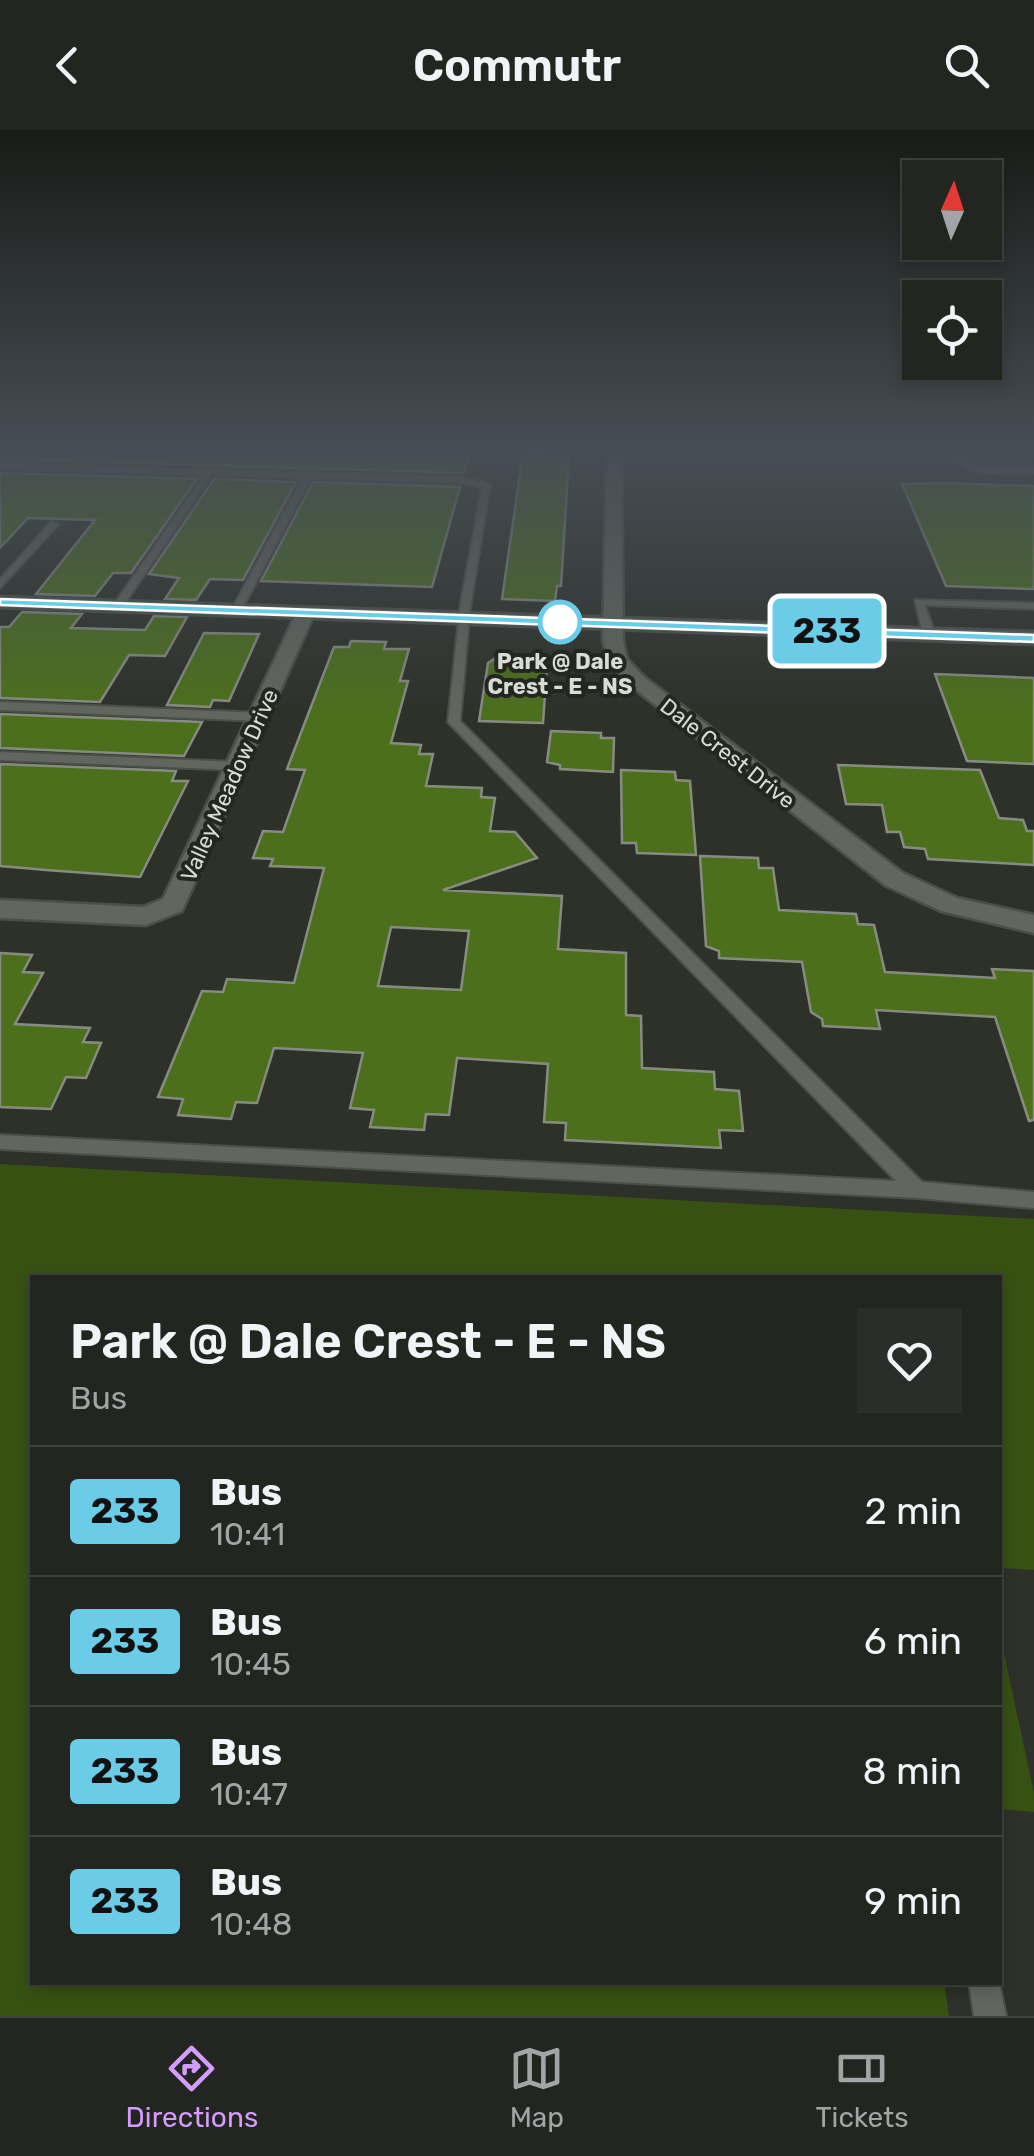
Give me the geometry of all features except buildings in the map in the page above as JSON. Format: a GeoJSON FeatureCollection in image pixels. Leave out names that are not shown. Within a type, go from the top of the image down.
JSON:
{"type":"FeatureCollection","features":[{"type":"Feature","properties":{"kind":"street","name":"Dale Crest Drive"},"geometry":{"type":"LineString","coordinates":[[613,537],[613,624],[618,660],[636,682],[894,880],[950,905],[1034,924]]}},
{"type":"Feature","properties":{"kind":"street"},"geometry":{"type":"LineString","coordinates":[[0,602],[1034,638]]}},
{"type":"Feature","properties":{"kind":"street","name":"Valley Meadow Drive"},"geometry":{"type":"LineString","coordinates":[[0,909],[136,916],[165,910],[178,899],[305,614]]}},
{"type":"Feature","properties":{"kind":"lane"},"geometry":{"type":"LineString","coordinates":[[0,585],[42,537]]}},
{"type":"Feature","properties":{"kind":"lane"},"geometry":{"type":"LineString","coordinates":[[117,607],[165,537]]}},
{"type":"Feature","properties":{"kind":"lane"},"geometry":{"type":"LineString","coordinates":[[236,611],[275,537]]}},
{"type":"Feature","properties":{"kind":"lane"},"geometry":{"type":"LineString","coordinates":[[478,537],[465,608],[467,619],[454,722],[917,1190]]}},
{"type":"Feature","properties":{"kind":"lane"},"geometry":{"type":"LineString","coordinates":[[928,634],[919,602],[1034,606]]}},
{"type":"Feature","properties":{"kind":"lane"},"geometry":{"type":"LineString","coordinates":[[0,706],[259,717]]}},
{"type":"Feature","properties":{"kind":"lane"},"geometry":{"type":"LineString","coordinates":[[0,756],[237,766]]}},
{"type":"Feature","properties":{"kind":"lane"},"geometry":{"type":"LineString","coordinates":[[0,1142],[917,1190],[1034,1200]]}},
{"type":"Feature","properties":{"kind":"lane"},"geometry":{"type":"LineString","coordinates":[[985,1985],[990,2016]]}},
{"type":"Feature","properties":{"kind":"green space"},"geometry":{"type":"Polygon","coordinates":[[[0,1164],[1034,1219],[1034,1570],[1002,1568],[1002,1275],[30,1275],[30,1985],[944,1985],[949,2016],[0,2016],[0,1164]]]}},
{"type":"Feature","properties":{"kind":"green space"},"geometry":{"type":"Polygon","coordinates":[[[1002,1644],[1034,1793],[1034,1812],[1002,1809],[1002,1644]]]}},
{"type":"Feature","properties":{"kind":"bus line","name":"233"},"geometry":{"type":"LineString","coordinates":[[0,602],[1034,638]]}},
{"type":"Feature","properties":{"kind":"place","name":"Park @ Dale Crest - E - NS"},"geometry":{"type":"Point","coordinates":[560,622]}}]}
